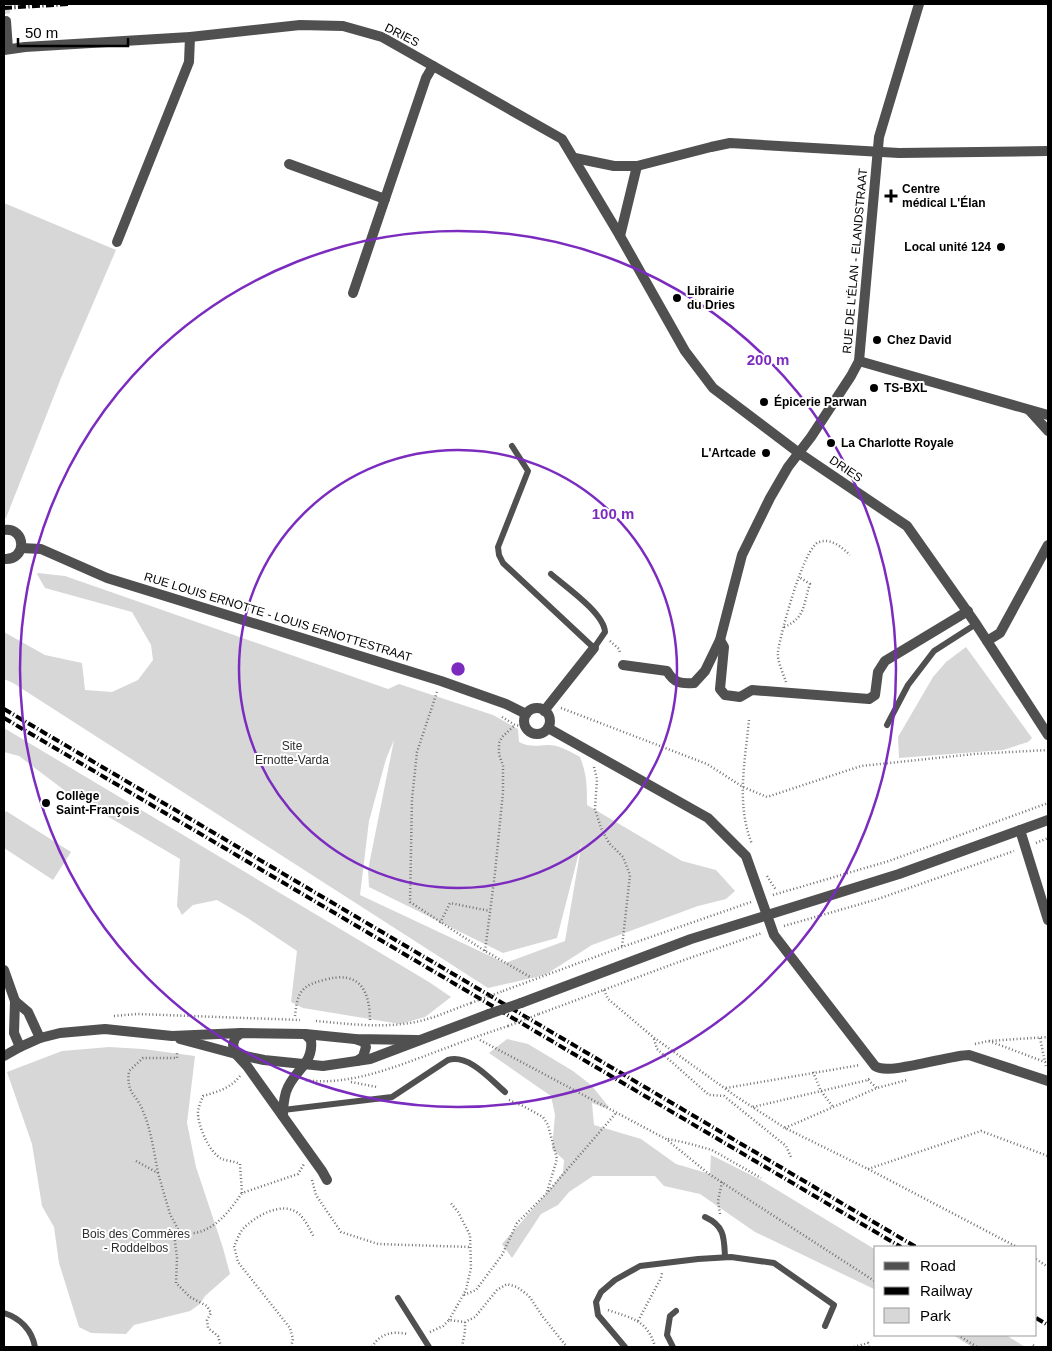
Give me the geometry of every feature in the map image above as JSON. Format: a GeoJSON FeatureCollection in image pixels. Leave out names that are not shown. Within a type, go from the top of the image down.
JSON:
{"type":"FeatureCollection","features":[{"type":"Feature","properties":{"kind":"street","name":"RUE DE L'ÉLAN - ELANDSTRAAT"},"geometry":{"type":"LineString","coordinates":[[623,665],[667,671],[672,680],[682,684],[694,683],[705,672],[720,640],[742,555],[770,498],[788,467],[800,453],[851,376],[859,360],[879,137],[919,4]]}},
{"type":"Feature","properties":{"kind":"street"},"geometry":{"type":"LineString","coordinates":[[6,21],[6,49]]}},
{"type":"Feature","properties":{"kind":"street","name":"DRIES"},"geometry":{"type":"LineString","coordinates":[[6,49],[190,36],[300,25],[343,26],[382,37],[562,139],[685,351],[713,388],[800,453],[907,526],[968,611],[1048,735]]}},
{"type":"Feature","properties":{"kind":"street"},"geometry":{"type":"LineString","coordinates":[[117,242],[189,62],[190,36]]}},
{"type":"Feature","properties":{"kind":"street"},"geometry":{"type":"LineString","coordinates":[[352,293],[426,78],[433,66]]}},
{"type":"Feature","properties":{"kind":"street"},"geometry":{"type":"LineString","coordinates":[[574,158],[614,166],[637,166],[711,146],[730,143],[878,153],[1048,151]]}},
{"type":"Feature","properties":{"kind":"street"},"geometry":{"type":"LineString","coordinates":[[289,164],[385,199]]}},
{"type":"Feature","properties":{"kind":"street"},"geometry":{"type":"LineString","coordinates":[[620,236],[637,166]]}},
{"type":"Feature","properties":{"kind":"street"},"geometry":{"type":"LineString","coordinates":[[859,360],[1048,415]]}},
{"type":"Feature","properties":{"kind":"street"},"geometry":{"type":"LineString","coordinates":[[1029,410],[1048,431]]}},
{"type":"Feature","properties":{"kind":"street"},"geometry":{"type":"LineString","coordinates":[[4,530],[14,531],[19,535],[22,542],[18,554],[13,558],[4,559]]}},
{"type":"Feature","properties":{"kind":"street"},"geometry":{"type":"LineString","coordinates":[[987,640],[1000,632],[1048,545]]}},
{"type":"Feature","properties":{"kind":"street","name":"RUE LOUIS ERNOTTE - LOUIS ERNOTTESTRAAT"},"geometry":{"type":"LineString","coordinates":[[21,548],[41,549],[107,578],[441,681],[506,704],[526,714]]}},
{"type":"Feature","properties":{"kind":"street","name":"RUE DE L'ÉLAN - ELANDSTRAAT"},"geometry":{"type":"LineString","coordinates":[[720,640],[724,647],[720,689],[725,695],[740,697],[752,690],[869,699],[875,695],[878,672],[885,661],[968,611]]}},
{"type":"Feature","properties":{"kind":"street"},"geometry":{"type":"LineString","coordinates":[[544,710],[594,648]]}},
{"type":"Feature","properties":{"kind":"street"},"geometry":{"type":"LineString","coordinates":[[535,708],[544,710],[550,719],[548,728],[540,734],[530,732],[525,723],[526,714],[535,708]]}},
{"type":"Feature","properties":{"kind":"street"},"geometry":{"type":"LineString","coordinates":[[548,728],[708,818],[746,856],[760,899],[777,940],[879,1069],[892,1069],[969,1055],[1048,1081]]}},
{"type":"Feature","properties":{"kind":"street"},"geometry":{"type":"LineString","coordinates":[[172,1036],[264,1060],[323,1066],[370,1059],[691,939],[898,874],[1048,820]]}},
{"type":"Feature","properties":{"kind":"street"},"geometry":{"type":"LineString","coordinates":[[1020,830],[1048,920]]}},
{"type":"Feature","properties":{"kind":"street"},"geometry":{"type":"LineString","coordinates":[[4,970],[15,1001],[14,1033],[20,1047]]}},
{"type":"Feature","properties":{"kind":"street"},"geometry":{"type":"LineString","coordinates":[[15,1001],[28,1012],[40,1038]]}},
{"type":"Feature","properties":{"kind":"street"},"geometry":{"type":"LineString","coordinates":[[4,1056],[40,1038],[60,1033],[105,1029],[172,1036],[241,1033],[306,1034],[355,1039],[417,1040]]}},
{"type":"Feature","properties":{"kind":"street"},"geometry":{"type":"LineString","coordinates":[[241,1033],[235,1038],[233,1045],[236,1054],[283,1113],[327,1180]]}},
{"type":"Feature","properties":{"kind":"street"},"geometry":{"type":"LineString","coordinates":[[283,1113],[286,1092],[293,1078],[310,1057],[311,1040],[306,1034]]}},
{"type":"Feature","properties":{"kind":"street"},"geometry":{"type":"LineString","coordinates":[[355,1039],[364,1042],[366,1047],[363,1058],[357,1061]]}},
{"type":"Feature","properties":{"kind":"lane"},"geometry":{"type":"LineString","coordinates":[[512,446],[528,470],[498,547],[499,555],[503,563],[594,648],[605,632],[598,615],[551,574]]}},
{"type":"Feature","properties":{"kind":"lane"},"geometry":{"type":"LineString","coordinates":[[887,725],[908,685],[934,651],[976,624]]}},
{"type":"Feature","properties":{"kind":"lane"},"geometry":{"type":"LineString","coordinates":[[283,1113],[392,1097],[448,1060],[454,1058],[468,1061],[505,1092]]}},
{"type":"Feature","properties":{"kind":"lane"},"geometry":{"type":"LineString","coordinates":[[705,1217],[714,1221],[723,1233],[726,1257]]}},
{"type":"Feature","properties":{"kind":"lane"},"geometry":{"type":"LineString","coordinates":[[625,1347],[598,1315],[596,1302],[601,1292],[615,1280],[640,1266],[663,1263],[726,1257],[774,1263],[834,1304],[825,1326]]}},
{"type":"Feature","properties":{"kind":"lane"},"geometry":{"type":"LineString","coordinates":[[398,1298],[429,1347]]}},
{"type":"Feature","properties":{"kind":"lane"},"geometry":{"type":"LineString","coordinates":[[672,1347],[667,1335],[670,1316],[676,1311]]}},
{"type":"Feature","properties":{"kind":"lane"},"geometry":{"type":"LineString","coordinates":[[4,1313],[24,1324],[34,1340],[35,1347]]}},
{"type":"Feature","properties":{"kind":"path"},"geometry":{"type":"LineString","coordinates":[[790,692],[778,654],[799,577],[812,546],[819,542],[834,542],[850,555]]}},
{"type":"Feature","properties":{"kind":"path"},"geometry":{"type":"LineString","coordinates":[[784,627],[800,618],[805,606],[810,584],[799,577]]}},
{"type":"Feature","properties":{"kind":"path"},"geometry":{"type":"LineString","coordinates":[[603,636],[619,649],[623,665]]}},
{"type":"Feature","properties":{"kind":"path"},"geometry":{"type":"LineString","coordinates":[[441,681],[417,752],[412,799],[410,902],[440,923],[530,977]]}},
{"type":"Feature","properties":{"kind":"path"},"geometry":{"type":"LineString","coordinates":[[561,708],[707,764],[743,787],[767,797],[861,766],[974,754],[1048,750]]}},
{"type":"Feature","properties":{"kind":"path"},"geometry":{"type":"LineString","coordinates":[[748,835],[744,812],[743,787],[749,720]]}},
{"type":"Feature","properties":{"kind":"path"},"geometry":{"type":"LineString","coordinates":[[485,951],[503,792],[503,766],[499,754],[499,743],[502,737],[515,725]]}},
{"type":"Feature","properties":{"kind":"path"},"geometry":{"type":"LineString","coordinates":[[588,750],[598,779],[595,810],[601,828],[609,843],[623,857],[630,875],[622,947]]}},
{"type":"Feature","properties":{"kind":"path"},"geometry":{"type":"LineString","coordinates":[[471,1002],[760,899],[889,860],[1048,803]]}},
{"type":"Feature","properties":{"kind":"path"},"geometry":{"type":"LineString","coordinates":[[440,923],[450,902],[490,911]]}},
{"type":"Feature","properties":{"kind":"path"},"geometry":{"type":"LineString","coordinates":[[295,1016],[298,997],[302,990],[311,984],[332,977],[349,977],[358,982],[364,990],[368,1002],[370,1022]]}},
{"type":"Feature","properties":{"kind":"path"},"geometry":{"type":"LineString","coordinates":[[604,991],[608,999],[653,1037],[753,1108],[795,1134],[868,1169],[1016,1246]]}},
{"type":"Feature","properties":{"kind":"path"},"geometry":{"type":"LineString","coordinates":[[508,1026],[539,1014]]}},
{"type":"Feature","properties":{"kind":"path"},"geometry":{"type":"LineString","coordinates":[[446,1030],[448,1060]]}},
{"type":"Feature","properties":{"kind":"path"},"geometry":{"type":"LineString","coordinates":[[653,1037],[656,1049],[709,1094],[724,1096],[786,1146],[791,1157]]}},
{"type":"Feature","properties":{"kind":"path"},"geometry":{"type":"LineString","coordinates":[[1040,1038],[1046,1070]]}},
{"type":"Feature","properties":{"kind":"path"},"geometry":{"type":"LineString","coordinates":[[480,1040],[666,1139],[709,1174],[874,1281]]}},
{"type":"Feature","properties":{"kind":"path"},"geometry":{"type":"LineString","coordinates":[[988,1041],[1045,1062]]}},
{"type":"Feature","properties":{"kind":"path"},"geometry":{"type":"LineString","coordinates":[[177,1052],[177,1058],[143,1058],[128,1071],[127,1083],[143,1110],[170,1214],[179,1231]]}},
{"type":"Feature","properties":{"kind":"path"},"geometry":{"type":"LineString","coordinates":[[726,1088],[862,1064],[871,1060]]}},
{"type":"Feature","properties":{"kind":"path"},"geometry":{"type":"LineString","coordinates":[[753,1108],[868,1080],[879,1069]]}},
{"type":"Feature","properties":{"kind":"path"},"geometry":{"type":"LineString","coordinates":[[813,1072],[821,1091],[833,1107]]}},
{"type":"Feature","properties":{"kind":"path"},"geometry":{"type":"LineString","coordinates":[[240,1075],[228,1087],[203,1096],[198,1111],[200,1124],[212,1150],[222,1159],[232,1160],[240,1164],[242,1193]]}},
{"type":"Feature","properties":{"kind":"path"},"geometry":{"type":"LineString","coordinates":[[350,1082],[398,1093]]}},
{"type":"Feature","properties":{"kind":"path"},"geometry":{"type":"LineString","coordinates":[[505,1092],[509,1101],[543,1117],[548,1125],[556,1159],[547,1193]]}},
{"type":"Feature","properties":{"kind":"path"},"geometry":{"type":"LineString","coordinates":[[464,1295],[476,1290],[502,1255],[517,1223],[547,1193],[616,1113]]}},
{"type":"Feature","properties":{"kind":"path"},"geometry":{"type":"LineString","coordinates":[[868,1169],[981,1131],[1048,1156]]}},
{"type":"Feature","properties":{"kind":"path"},"geometry":{"type":"LineString","coordinates":[[666,1139],[712,1150],[761,1178]]}},
{"type":"Feature","properties":{"kind":"path"},"geometry":{"type":"LineString","coordinates":[[221,1347],[218,1336],[208,1328],[207,1320],[211,1313],[209,1308],[190,1297],[176,1283],[177,1258],[174,1233],[179,1231],[195,1233],[219,1221],[242,1193],[298,1174],[307,1158],[309,1168]]}},
{"type":"Feature","properties":{"kind":"path"},"geometry":{"type":"LineString","coordinates":[[136,1161],[158,1173]]}},
{"type":"Feature","properties":{"kind":"path"},"geometry":{"type":"LineString","coordinates":[[312,1177],[316,1195],[341,1232],[378,1244],[470,1247]]}},
{"type":"Feature","properties":{"kind":"path"},"geometry":{"type":"LineString","coordinates":[[720,1215],[718,1201],[722,1182]]}},
{"type":"Feature","properties":{"kind":"path"},"geometry":{"type":"LineString","coordinates":[[372,1347],[377,1339],[386,1334],[400,1332],[422,1337],[443,1326],[449,1320],[464,1295],[470,1268],[470,1235],[458,1212],[450,1202]]}},
{"type":"Feature","properties":{"kind":"path"},"geometry":{"type":"LineString","coordinates":[[291,1347],[293,1339],[290,1328],[238,1262],[234,1246],[242,1229],[264,1213],[278,1209],[290,1210],[299,1214],[314,1237]]}},
{"type":"Feature","properties":{"kind":"path"},"geometry":{"type":"LineString","coordinates":[[1037,1260],[1048,1267]]}},
{"type":"Feature","properties":{"kind":"path"},"geometry":{"type":"LineString","coordinates":[[638,1321],[661,1278],[663,1263]]}},
{"type":"Feature","properties":{"kind":"path"},"geometry":{"type":"LineString","coordinates":[[449,1320],[465,1322],[475,1317],[497,1290],[507,1284],[517,1287],[529,1296],[568,1347]]}},
{"type":"Feature","properties":{"kind":"path"},"geometry":{"type":"LineString","coordinates":[[597,1307],[638,1321],[652,1335],[655,1347]]}},
{"type":"Feature","properties":{"kind":"path"},"geometry":{"type":"LineString","coordinates":[[462,1347],[465,1322]]}},
{"type":"Feature","properties":{"kind":"path"},"geometry":{"type":"LineString","coordinates":[[960,1336],[977,1347]]}},
{"type":"Feature","properties":{"kind":"path"},"geometry":{"type":"LineString","coordinates":[[854,1347],[868,1343],[869,1347]]}},
{"type":"Feature","properties":{"kind":"green space"},"geometry":{"type":"Polygon","coordinates":[[[4,203],[116,250],[61,378],[6,518],[4,518],[4,203]]]}},
{"type":"Feature","properties":{"kind":"green space","name":"Site Ernotte-Varda"},"geometry":{"type":"Polygon","coordinates":[[[37,574],[65,576],[388,689],[399,684],[493,715],[518,729],[519,742],[523,744],[530,746],[550,745],[580,757],[586,781],[587,805],[682,861],[716,870],[735,891],[726,899],[698,906],[592,945],[545,975],[488,988],[4,679],[4,632],[45,655],[82,663],[85,690],[112,692],[138,680],[153,660],[151,645],[132,612],[45,588],[37,574]],[[394,740],[386,759],[369,821],[360,895],[505,963],[565,941],[582,841],[557,938],[503,953],[369,887],[368,870],[394,740]]]}},
{"type":"Feature","properties":{"kind":"green space"},"geometry":{"type":"Polygon","coordinates":[[[966,647],[1032,738],[1028,742],[1003,750],[899,758],[898,737],[933,677],[946,662],[966,647]]]}},
{"type":"Feature","properties":{"kind":"green space"},"geometry":{"type":"Polygon","coordinates":[[[4,728],[429,982],[451,997],[425,1017],[400,1024],[303,1008],[291,1002],[297,951],[217,900],[193,905],[182,915],[177,906],[180,859],[68,793],[19,756],[4,752],[4,728]]]}},
{"type":"Feature","properties":{"kind":"green space"},"geometry":{"type":"Polygon","coordinates":[[[6,811],[71,852],[53,880],[4,848],[4,815],[6,811]]]}},
{"type":"Feature","properties":{"kind":"green space"},"geometry":{"type":"Polygon","coordinates":[[[507,1039],[528,1044],[573,1071],[591,1085],[609,1107],[605,1108],[592,1103],[594,1125],[641,1139],[676,1164],[710,1174],[711,1155],[759,1179],[874,1249],[874,1289],[755,1232],[700,1194],[664,1186],[655,1176],[593,1176],[569,1192],[558,1205],[541,1214],[512,1258],[502,1244],[552,1187],[563,1172],[564,1160],[552,1149],[555,1115],[551,1096],[489,1053],[507,1039]]]}},
{"type":"Feature","properties":{"kind":"green space","name":"Bois des Commères - Roddelbos"},"geometry":{"type":"Polygon","coordinates":[[[109,1047],[143,1049],[195,1056],[187,1123],[196,1167],[230,1274],[205,1296],[200,1304],[190,1311],[134,1325],[126,1334],[91,1333],[79,1327],[59,1263],[54,1227],[42,1206],[32,1144],[7,1072],[62,1051],[109,1047]]]}},
{"type":"Feature","properties":{"kind":"green space"},"geometry":{"type":"Polygon","coordinates":[[[955,1336],[1008,1336],[1025,1347],[972,1347],[955,1336]]]}},
{"type":"Feature","properties":{"kind":"tunnel"},"geometry":{"type":"LineString","coordinates":[[4,4],[6,21]]}},
{"type":"Feature","properties":{"kind":"railway"},"geometry":{"type":"LineString","coordinates":[[4,8],[68,4]]}},
{"type":"Feature","properties":{"kind":"railway"},"geometry":{"type":"LineString","coordinates":[[4,709],[914,1246]]}},
{"type":"Feature","properties":{"kind":"railway"},"geometry":{"type":"LineString","coordinates":[[4,718],[899,1246]]}},
{"type":"Feature","properties":{"kind":"railway"},"geometry":{"type":"LineString","coordinates":[[1037,1319],[1048,1325]]}},
{"type":"Feature","properties":{"kind":"place","name":"Centre médical L'Élan"},"geometry":{"type":"Point","coordinates":[891,196]}},
{"type":"Feature","properties":{"kind":"place","name":"Local unité 124"},"geometry":{"type":"Point","coordinates":[1001,247]}},
{"type":"Feature","properties":{"kind":"place","name":"Librairie du Dries"},"geometry":{"type":"Point","coordinates":[677,298]}},
{"type":"Feature","properties":{"kind":"place","name":"Chez David"},"geometry":{"type":"Point","coordinates":[877,340]}},
{"type":"Feature","properties":{"kind":"place","name":"TS-BXL"},"geometry":{"type":"Point","coordinates":[874,388]}},
{"type":"Feature","properties":{"kind":"place","name":"Épicerie Parwan"},"geometry":{"type":"Point","coordinates":[764,402]}},
{"type":"Feature","properties":{"kind":"place","name":"La Charlotte Royale"},"geometry":{"type":"Point","coordinates":[831,443]}},
{"type":"Feature","properties":{"kind":"place","name":"L'Artcade"},"geometry":{"type":"Point","coordinates":[766,453]}},
{"type":"Feature","properties":{"kind":"place","name":"Collège Saint-François"},"geometry":{"type":"Point","coordinates":[46,803]}}]}
